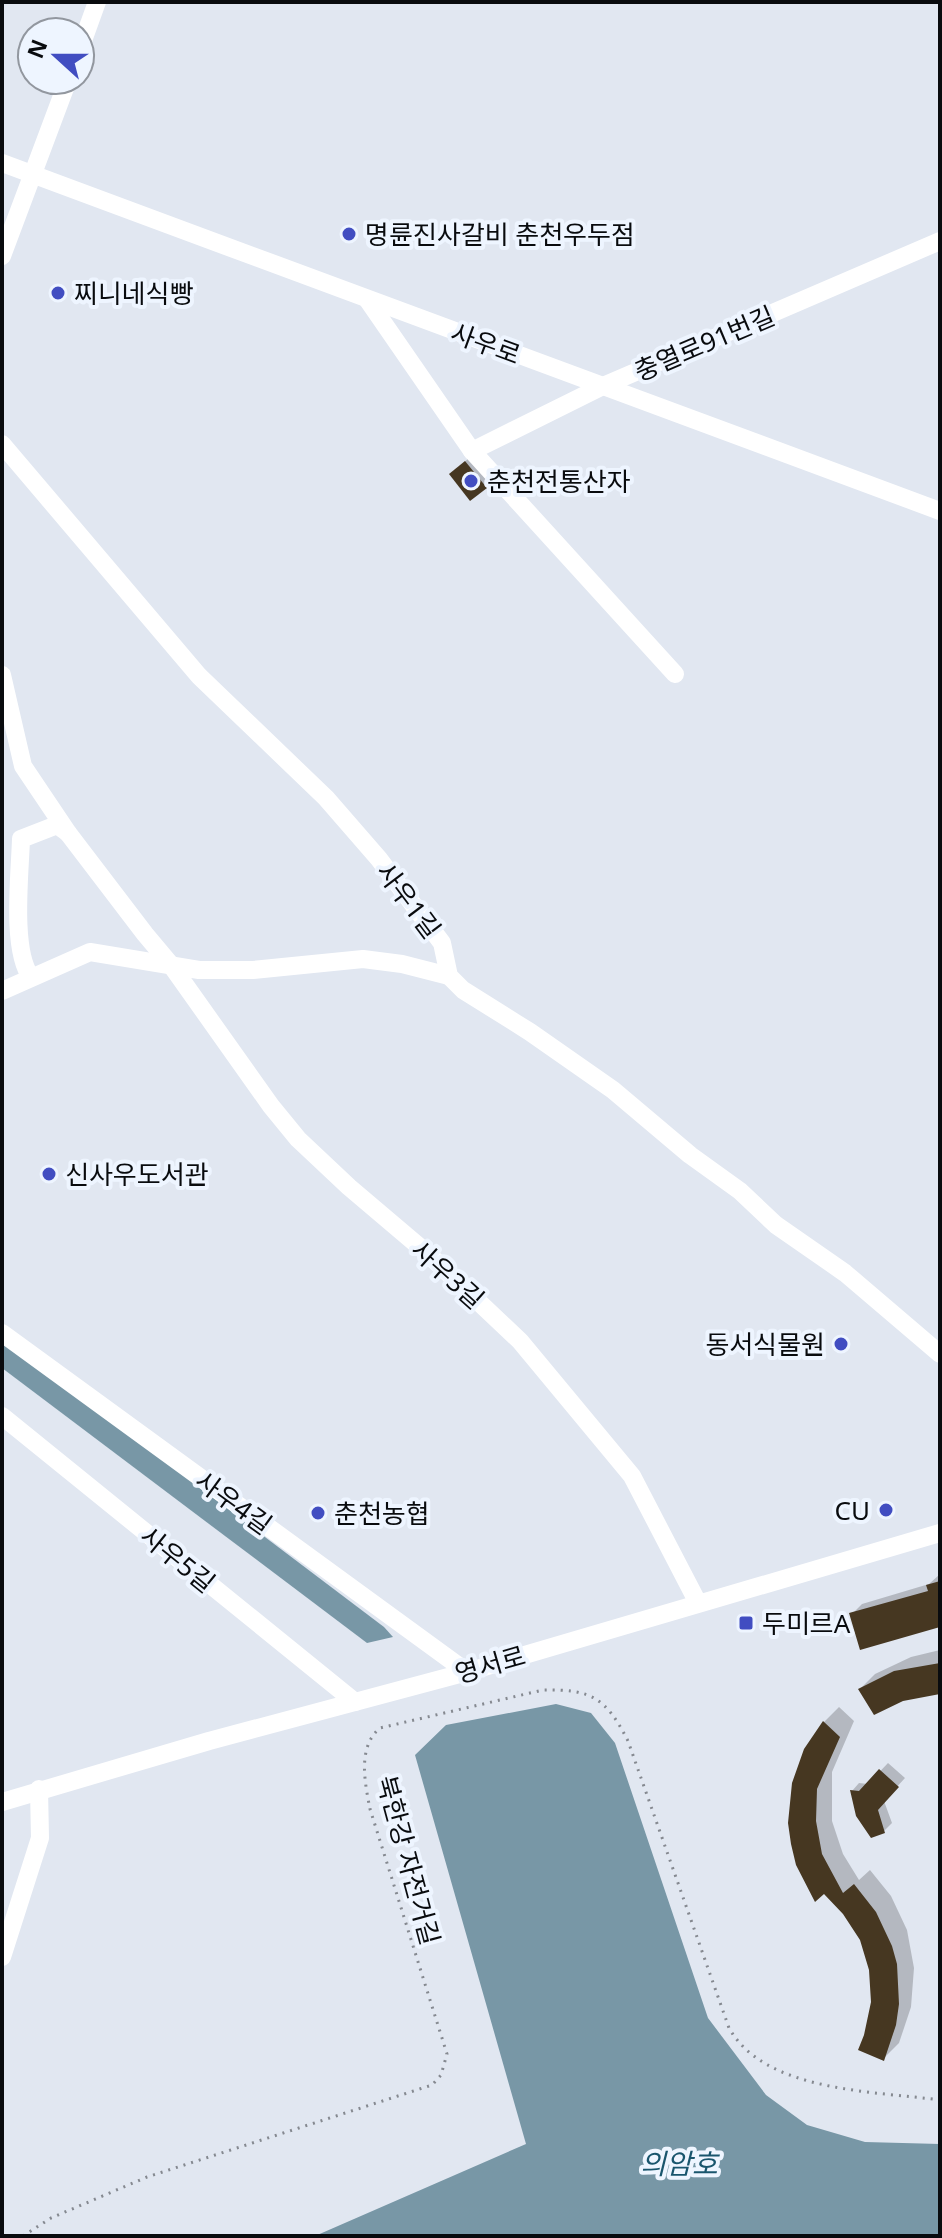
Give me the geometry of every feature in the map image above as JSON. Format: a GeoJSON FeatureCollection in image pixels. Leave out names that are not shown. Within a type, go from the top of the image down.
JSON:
{"type":"FeatureCollection","features":[{"type":"Feature","properties":{"kind":"street"},"geometry":{"type":"LineString","coordinates":[[2,256],[62,96]]}},
{"type":"Feature","properties":{"kind":"street","name":"사우로"},"geometry":{"type":"LineString","coordinates":[[2,163],[940,511]]}},
{"type":"Feature","properties":{"kind":"street","name":"충열로91번길"},"geometry":{"type":"LineString","coordinates":[[472,451],[603,386],[940,241]]}},
{"type":"Feature","properties":{"kind":"street"},"geometry":{"type":"LineString","coordinates":[[367,299],[472,451],[675,674]]}},
{"type":"Feature","properties":{"kind":"street","name":"사우1길"},"geometry":{"type":"LineString","coordinates":[[2,444],[199,676],[326,798],[379,859],[442,943],[449,976]]}},
{"type":"Feature","properties":{"kind":"street","name":"사우3길"},"geometry":{"type":"LineString","coordinates":[[2,675],[23,766],[68,833],[171,965],[271,1106],[298,1139],[520,1341],[632,1476],[698,1603]]}},
{"type":"Feature","properties":{"kind":"street"},"geometry":{"type":"LineString","coordinates":[[31,977],[26,970],[18,928],[21,839],[57,825],[68,833]]}},
{"type":"Feature","properties":{"kind":"street"},"geometry":{"type":"LineString","coordinates":[[2,991],[90,952],[199,970],[253,970],[363,959],[402,964],[449,976],[463,990],[613,1090],[690,1155],[740,1191],[776,1225],[845,1273],[940,1354]]}},
{"type":"Feature","properties":{"kind":"street","name":"사우4길"},"geometry":{"type":"LineString","coordinates":[[2,1333],[467,1672]]}},
{"type":"Feature","properties":{"kind":"street","name":"사우5길"},"geometry":{"type":"LineString","coordinates":[[2,1416],[355,1702]]}},
{"type":"Feature","properties":{"kind":"street","name":"영서로"},"geometry":{"type":"LineString","coordinates":[[2,1802],[39,1789],[467,1672],[940,1533]]}},
{"type":"Feature","properties":{"kind":"street"},"geometry":{"type":"LineString","coordinates":[[2,1957],[40,1838],[39,1789]]}},
{"type":"Feature","properties":{"kind":"path","name":"북한강 자전거길"},"geometry":{"type":"LineString","coordinates":[[23,2236],[51,2218],[147,2177],[432,2085],[441,2075],[447,2054],[370,1809],[365,1768],[368,1744],[380,1728],[543,1690],[567,1690],[596,1697],[618,1721],[628,1741],[729,2028],[743,2048],[771,2069],[814,2083],[940,2100]]}},
{"type":"Feature","properties":{"kind":"water"},"geometry":{"type":"Polygon","coordinates":[[[2,1338],[384,1627],[393,1637],[367,1643],[2,1368],[2,1338]]]}},
{"type":"Feature","properties":{"kind":"water","name":"의암호"},"geometry":{"type":"Polygon","coordinates":[[[556,1704],[591,1713],[615,1743],[708,2018],[766,2095],[807,2125],[865,2142],[940,2144],[940,2236],[315,2236],[526,2144],[415,1755],[446,1725],[556,1704]]]}},
{"type":"Feature","properties":{"kind":"building"},"geometry":{"type":"Polygon","coordinates":[[[465,461],[487,488],[470,501],[449,474],[465,461]]]}},
{"type":"Feature","properties":{"kind":"building"},"geometry":{"type":"Polygon","coordinates":[[[940,1581],[940,1627],[860,1650],[849,1613],[928,1591],[926,1585],[940,1581]]]}},
{"type":"Feature","properties":{"kind":"building"},"geometry":{"type":"Polygon","coordinates":[[[940,1663],[940,1694],[903,1701],[874,1715],[858,1689],[894,1671],[940,1663]]]}},
{"type":"Feature","properties":{"kind":"building"},"geometry":{"type":"Polygon","coordinates":[[[823,1721],[840,1737],[817,1789],[816,1821],[822,1854],[843,1893],[854,1884],[876,1912],[897,1964],[899,2004],[896,2025],[884,2061],[858,2050],[871,2002],[869,1970],[860,1940],[843,1914],[824,1894],[815,1902],[796,1865],[791,1844],[788,1823],[792,1783],[804,1749],[823,1721]]]}},
{"type":"Feature","properties":{"kind":"building"},"geometry":{"type":"Polygon","coordinates":[[[879,1769],[899,1787],[878,1810],[885,1833],[871,1838],[856,1816],[850,1790],[859,1791],[879,1769]]]}},
{"type":"Feature","properties":{"kind":"place","name":"명륜진사갈비 춘천우두점"},"geometry":{"type":"Point","coordinates":[349,234]}},
{"type":"Feature","properties":{"kind":"place","name":"찌니네식빵"},"geometry":{"type":"Point","coordinates":[58,293]}},
{"type":"Feature","properties":{"kind":"place","name":"춘천전통산자"},"geometry":{"type":"Point","coordinates":[471,481]}},
{"type":"Feature","properties":{"kind":"place","name":"신사우도서관"},"geometry":{"type":"Point","coordinates":[49,1174]}},
{"type":"Feature","properties":{"kind":"place","name":"동서식물원"},"geometry":{"type":"Point","coordinates":[841,1344]}},
{"type":"Feature","properties":{"kind":"place","name":"CU"},"geometry":{"type":"Point","coordinates":[886,1510]}},
{"type":"Feature","properties":{"kind":"place","name":"춘천농협"},"geometry":{"type":"Point","coordinates":[318,1513]}},
{"type":"Feature","properties":{"kind":"place","name":"두미르A"},"geometry":{"type":"Point","coordinates":[746,1623]}}]}
